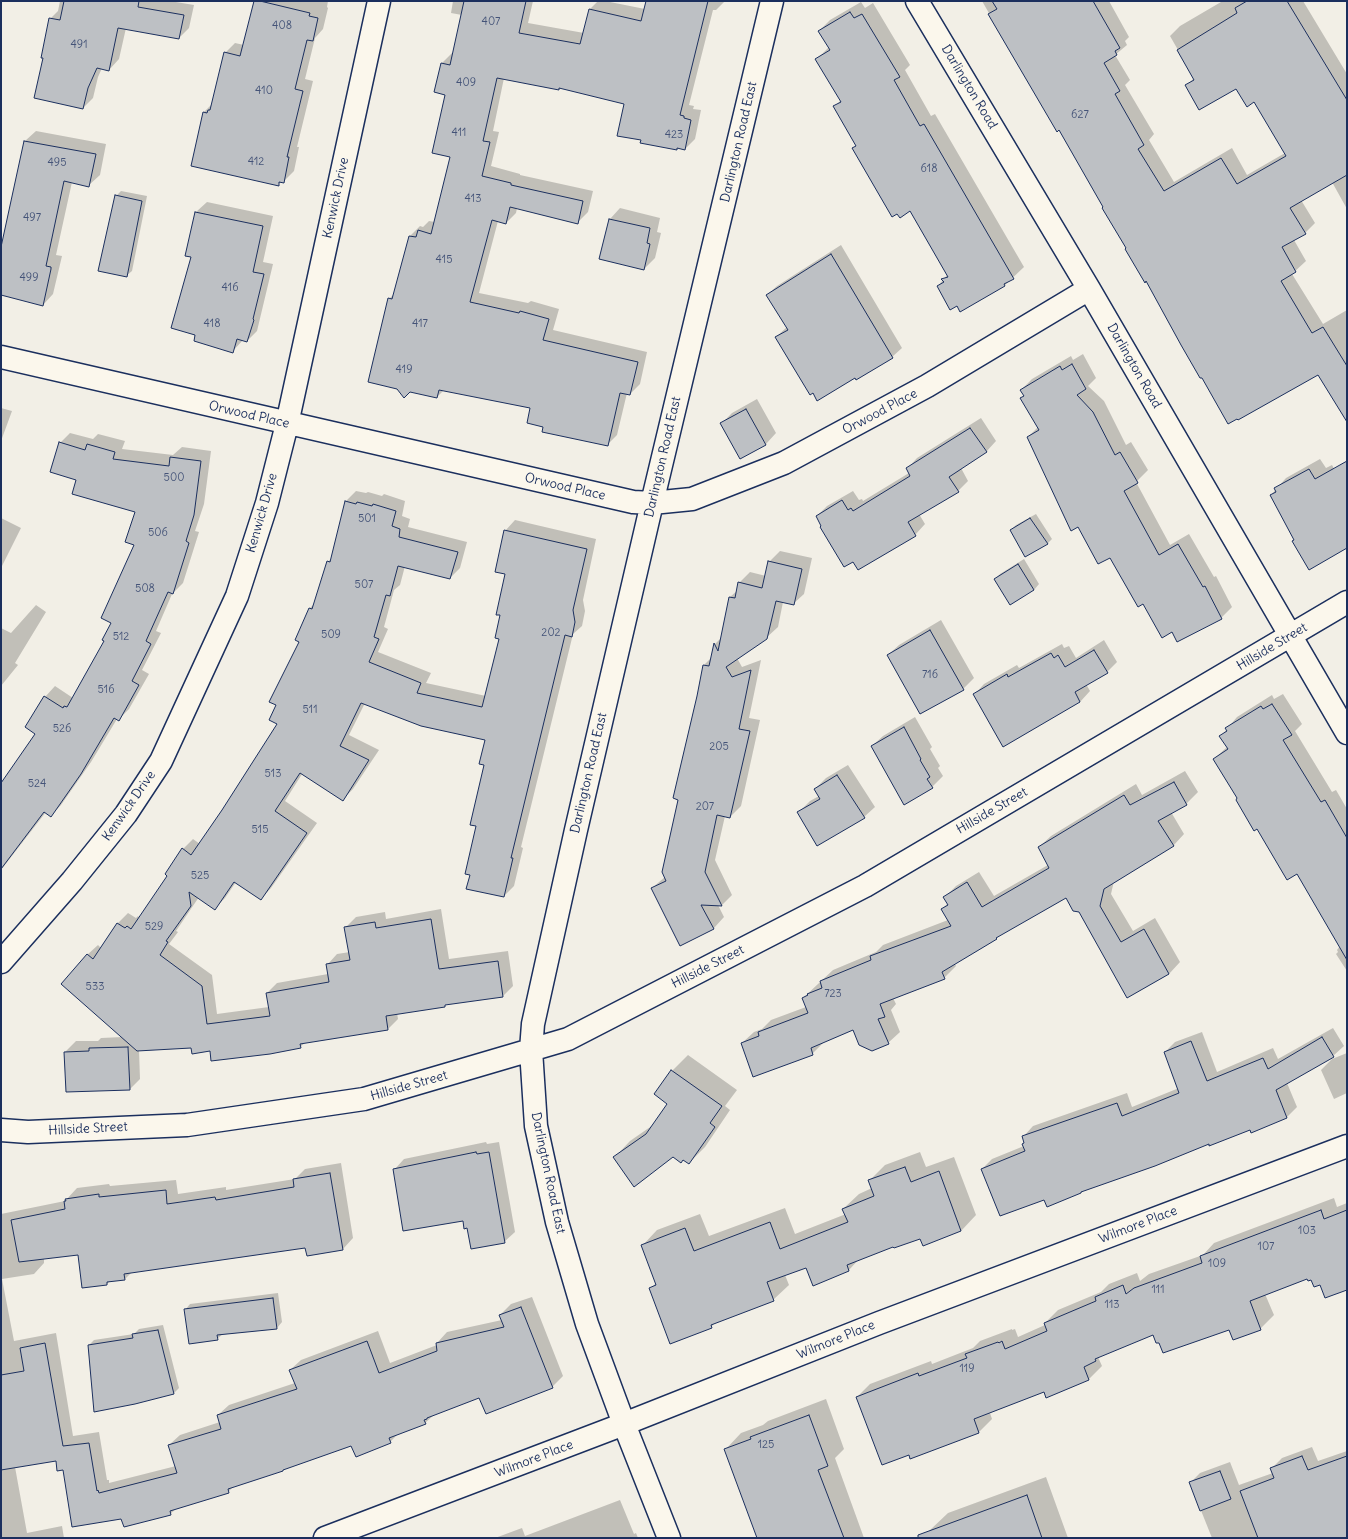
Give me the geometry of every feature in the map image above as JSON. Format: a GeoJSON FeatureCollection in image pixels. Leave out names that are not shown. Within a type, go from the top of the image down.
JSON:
{"type":"FeatureCollection","features":[{"type":"Feature","properties":{"kind":"street","name":"Kenwick Drive"},"geometry":{"type":"LineString","coordinates":[[1,962],[72,881],[121,820],[160,761],[237,596],[267,502],[287,424],[379,1]]}},
{"type":"Feature","properties":{"kind":"street","name":"Darlington Road East"},"geometry":{"type":"LineString","coordinates":[[669,1538],[624,1424],[587,1324],[557,1222],[536,1126],[531,1050],[533,1024],[544,970],[576,830],[652,503],[772,1]]}},
{"type":"Feature","properties":{"kind":"street","name":"Darlington Road"},"geometry":{"type":"LineString","coordinates":[[917,1],[1089,289],[1347,733]]}},
{"type":"Feature","properties":{"kind":"street","name":"Orwood Place"},"geometry":{"type":"LineString","coordinates":[[1,357],[287,424],[633,502],[652,503],[692,499],[784,463],[927,386],[1089,289]]}},
{"type":"Feature","properties":{"kind":"street","name":"Hillside Street"},"geometry":{"type":"LineString","coordinates":[[1,1130],[28,1132],[187,1124],[364,1100],[568,1039],[865,886],[1347,602]]}},
{"type":"Feature","properties":{"kind":"street","name":"Wilmore Place"},"geometry":{"type":"LineString","coordinates":[[325,1538],[624,1424],[879,1323],[1347,1146]]}},
{"type":"Feature","properties":{"kind":"building"},"geometry":{"type":"Polygon","coordinates":[[[64,1],[139,1],[138,7],[184,15],[179,39],[118,28],[109,71],[97,68],[88,88],[83,109],[34,98],[43,58],[41,58],[49,18],[60,20],[64,1]]]}},
{"type":"Feature","properties":{"kind":"building"},"geometry":{"type":"Polygon","coordinates":[[[254,1],[260,1],[310,13],[309,16],[318,18],[313,41],[307,40],[295,89],[303,91],[287,157],[289,157],[284,183],[279,182],[279,186],[191,166],[203,112],[207,113],[208,110],[210,110],[224,52],[240,56],[254,1]]]}},
{"type":"Feature","properties":{"kind":"building"},"geometry":{"type":"Polygon","coordinates":[[[464,1],[526,1],[519,33],[580,44],[589,9],[641,21],[646,1],[708,1],[680,115],[691,120],[685,150],[677,148],[677,150],[640,143],[641,140],[617,136],[624,104],[559,88],[559,90],[497,78],[483,141],[490,142],[482,176],[511,183],[511,185],[583,201],[578,224],[510,207],[506,224],[492,220],[470,302],[519,313],[520,311],[549,319],[543,340],[638,362],[630,395],[620,393],[608,446],[542,432],[543,427],[527,423],[530,408],[439,390],[437,398],[410,392],[404,398],[397,389],[368,382],[388,298],[392,299],[409,236],[416,237],[418,230],[431,234],[450,157],[432,153],[445,95],[434,92],[441,63],[450,65],[464,1]]]}},
{"type":"Feature","properties":{"kind":"building"},"geometry":{"type":"Polygon","coordinates":[[[992,1],[1093,1],[1120,48],[1115,51],[1117,55],[1104,63],[1120,91],[1115,94],[1144,145],[1138,149],[1164,191],[1221,158],[1237,184],[1286,156],[1254,102],[1247,107],[1236,89],[1199,110],[1185,85],[1194,80],[1177,50],[1237,13],[1235,8],[1247,1],[1287,1],[1347,100],[1347,175],[1290,208],[1306,234],[1282,247],[1296,272],[1281,281],[1312,333],[1323,327],[1347,366],[1347,422],[1318,375],[1238,420],[1237,419],[1228,424],[1181,345],[1146,281],[1145,283],[1125,249],[1126,248],[1059,130],[1057,132],[988,14],[997,9],[992,1]]]}},
{"type":"Feature","properties":{"kind":"building"},"geometry":{"type":"Polygon","coordinates":[[[850,12],[854,18],[862,14],[900,77],[894,80],[920,126],[924,124],[1014,279],[1004,284],[1005,286],[960,312],[957,306],[950,310],[937,286],[944,282],[941,279],[948,277],[910,211],[900,218],[897,214],[892,217],[852,148],[856,146],[833,106],[841,102],[815,59],[830,50],[818,31],[850,12]]]}},
{"type":"Feature","properties":{"kind":"building"},"geometry":{"type":"Polygon","coordinates":[[[24,141],[96,154],[89,187],[64,181],[46,266],[51,267],[51,269],[43,306],[1,295],[1,247],[24,141]]]}},
{"type":"Feature","properties":{"kind":"building"},"geometry":{"type":"Polygon","coordinates":[[[115,195],[142,201],[127,277],[98,271],[115,195]]]}},
{"type":"Feature","properties":{"kind":"building"},"geometry":{"type":"Polygon","coordinates":[[[195,212],[263,226],[253,272],[264,274],[254,320],[247,342],[237,339],[233,353],[194,341],[195,335],[171,328],[191,257],[185,256],[195,212]]]}},
{"type":"Feature","properties":{"kind":"building"},"geometry":{"type":"Polygon","coordinates":[[[609,219],[650,228],[647,243],[650,244],[644,270],[599,259],[609,219]]]}},
{"type":"Feature","properties":{"kind":"building"},"geometry":{"type":"Polygon","coordinates":[[[831,254],[893,358],[856,380],[855,378],[817,401],[813,393],[810,395],[775,337],[788,330],[766,295],[831,254]]]}},
{"type":"Feature","properties":{"kind":"building"},"geometry":{"type":"Polygon","coordinates":[[[1072,364],[1086,389],[1077,395],[1093,412],[1115,455],[1120,452],[1138,483],[1124,491],[1159,555],[1178,544],[1203,587],[1205,586],[1222,619],[1177,642],[1172,632],[1162,638],[1143,604],[1138,607],[1110,558],[1098,564],[1078,527],[1071,531],[1027,437],[1039,430],[1020,398],[1024,396],[1020,390],[1060,366],[1062,370],[1072,364]]]}},
{"type":"Feature","properties":{"kind":"building"},"geometry":{"type":"Polygon","coordinates":[[[746,409],[766,445],[740,459],[720,423],[746,409]]]}},
{"type":"Feature","properties":{"kind":"building"},"geometry":{"type":"Polygon","coordinates":[[[970,428],[987,452],[949,477],[959,492],[908,522],[916,536],[858,570],[853,562],[844,567],[820,527],[821,526],[816,516],[842,500],[848,510],[851,508],[853,511],[910,476],[906,468],[970,428]]]}},
{"type":"Feature","properties":{"kind":"building"},"geometry":{"type":"Polygon","coordinates":[[[59,442],[85,450],[87,444],[115,452],[113,459],[169,466],[170,457],[201,461],[194,515],[186,541],[189,543],[173,594],[168,592],[146,641],[151,644],[132,681],[139,685],[119,721],[114,718],[81,774],[51,817],[44,812],[1,869],[1,783],[35,734],[25,727],[44,696],[63,708],[64,706],[67,707],[104,641],[102,640],[111,623],[101,618],[134,545],[125,542],[135,512],[72,494],[76,480],[50,472],[59,442]]]}},
{"type":"Feature","properties":{"kind":"building"},"geometry":{"type":"Polygon","coordinates":[[[1347,461],[1347,548],[1309,570],[1292,541],[1294,540],[1270,495],[1276,492],[1274,488],[1309,469],[1315,479],[1347,461]]]}},
{"type":"Feature","properties":{"kind":"building"},"geometry":{"type":"Polygon","coordinates":[[[345,501],[356,504],[357,502],[372,506],[373,504],[396,511],[392,526],[400,529],[399,537],[458,552],[450,579],[398,566],[390,596],[386,595],[374,637],[379,639],[369,662],[421,683],[417,693],[482,707],[499,639],[495,638],[500,615],[496,615],[505,574],[495,572],[504,530],[587,549],[573,610],[575,622],[572,637],[565,635],[511,858],[513,858],[504,897],[466,889],[470,875],[465,874],[476,826],[470,825],[484,765],[479,764],[485,740],[421,726],[361,703],[340,746],[369,760],[343,801],[300,773],[275,811],[307,833],[261,900],[234,882],[215,910],[189,892],[191,906],[166,941],[168,942],[160,955],[202,986],[207,1024],[270,1016],[266,993],[329,982],[326,964],[350,960],[344,927],[375,922],[376,928],[431,919],[439,969],[498,961],[503,997],[445,1005],[445,1007],[386,1016],[388,1030],[300,1044],[301,1048],[270,1054],[211,1061],[210,1051],[192,1054],[191,1048],[137,1051],[61,984],[87,954],[93,959],[117,923],[125,928],[127,926],[131,929],[167,876],[165,874],[182,848],[191,855],[222,810],[277,724],[269,720],[276,705],[269,702],[299,642],[295,640],[309,608],[312,609],[327,561],[330,562],[345,501]]]}},
{"type":"Feature","properties":{"kind":"building"},"geometry":{"type":"Polygon","coordinates":[[[1030,518],[1048,544],[1025,557],[1010,530],[1030,518]]]}},
{"type":"Feature","properties":{"kind":"building"},"geometry":{"type":"Polygon","coordinates":[[[768,561],[802,569],[794,605],[776,601],[767,639],[726,667],[732,677],[751,670],[739,729],[750,731],[730,818],[717,815],[705,872],[722,906],[701,905],[714,929],[680,946],[651,888],[666,881],[662,872],[678,800],[673,798],[703,665],[709,666],[714,643],[718,651],[729,597],[735,598],[738,582],[762,588],[768,561]]]}},
{"type":"Feature","properties":{"kind":"building"},"geometry":{"type":"Polygon","coordinates":[[[1018,564],[1034,590],[1010,605],[994,579],[1018,564]]]}},
{"type":"Feature","properties":{"kind":"building"},"geometry":{"type":"Polygon","coordinates":[[[930,630],[964,690],[920,714],[887,655],[930,630]]]}},
{"type":"Feature","properties":{"kind":"building"},"geometry":{"type":"Polygon","coordinates":[[[1094,650],[1108,673],[1075,692],[1080,702],[1003,747],[973,694],[1007,674],[1008,677],[1051,653],[1054,658],[1058,655],[1065,667],[1094,650]]]}},
{"type":"Feature","properties":{"kind":"building"},"geometry":{"type":"Polygon","coordinates":[[[1272,704],[1292,735],[1283,740],[1321,802],[1325,800],[1347,838],[1347,960],[1297,874],[1287,880],[1257,829],[1254,831],[1236,800],[1237,798],[1213,759],[1228,749],[1219,736],[1227,731],[1225,728],[1261,706],[1263,709],[1272,704]]]}},
{"type":"Feature","properties":{"kind":"building"},"geometry":{"type":"Polygon","coordinates":[[[904,727],[930,777],[927,779],[933,788],[904,805],[871,746],[904,727]]]}},
{"type":"Feature","properties":{"kind":"building"},"geometry":{"type":"Polygon","coordinates":[[[837,775],[865,818],[817,846],[797,812],[820,799],[814,789],[837,775]]]}},
{"type":"Feature","properties":{"kind":"building"},"geometry":{"type":"Polygon","coordinates":[[[1174,782],[1187,805],[1158,821],[1174,846],[1104,889],[1100,906],[1121,942],[1144,929],[1169,974],[1127,998],[1079,912],[1073,911],[1066,898],[996,938],[997,939],[942,972],[945,979],[880,1004],[885,1017],[878,1019],[889,1044],[872,1051],[859,1045],[853,1030],[811,1048],[813,1055],[753,1077],[741,1043],[759,1036],[758,1032],[808,1013],[802,998],[808,995],[807,994],[822,988],[820,981],[871,960],[870,956],[951,926],[941,909],[948,905],[943,897],[967,882],[982,907],[1049,868],[1038,847],[1124,795],[1130,805],[1174,782]]]}},
{"type":"Feature","properties":{"kind":"building"},"geometry":{"type":"Polygon","coordinates":[[[1322,1037],[1334,1057],[1276,1090],[1287,1118],[1251,1133],[1250,1130],[1209,1146],[1209,1144],[1155,1166],[1081,1192],[1047,1207],[1044,1200],[1000,1216],[981,1169],[1025,1151],[1022,1144],[1024,1143],[1022,1136],[1117,1103],[1122,1116],[1179,1093],[1164,1052],[1191,1041],[1207,1081],[1263,1058],[1268,1069],[1322,1037]]]}},
{"type":"Feature","properties":{"kind":"building"},"geometry":{"type":"Polygon","coordinates":[[[128,1047],[130,1090],[66,1092],[64,1052],[89,1051],[89,1048],[128,1047]]]}},
{"type":"Feature","properties":{"kind":"building"},"geometry":{"type":"Polygon","coordinates":[[[671,1070],[722,1106],[710,1123],[715,1127],[689,1164],[683,1160],[681,1163],[673,1157],[634,1187],[613,1157],[646,1134],[667,1104],[654,1094],[671,1070]]]}},
{"type":"Feature","properties":{"kind":"building"},"geometry":{"type":"Polygon","coordinates":[[[476,1152],[477,1154],[489,1152],[505,1243],[471,1249],[467,1228],[464,1229],[463,1221],[403,1231],[393,1169],[476,1152]]]}},
{"type":"Feature","properties":{"kind":"building"},"geometry":{"type":"Polygon","coordinates":[[[905,1167],[911,1182],[939,1171],[961,1231],[923,1246],[920,1239],[894,1248],[893,1247],[847,1265],[849,1271],[813,1286],[806,1268],[767,1282],[774,1301],[711,1325],[712,1328],[670,1344],[649,1288],[656,1285],[641,1245],[685,1228],[694,1251],[770,1222],[780,1249],[848,1222],[842,1209],[874,1196],[868,1180],[905,1167]]]}},
{"type":"Feature","properties":{"kind":"building"},"geometry":{"type":"Polygon","coordinates":[[[330,1173],[343,1250],[307,1256],[305,1248],[124,1274],[125,1280],[107,1282],[107,1285],[82,1288],[78,1255],[19,1262],[11,1220],[65,1209],[65,1199],[99,1194],[99,1197],[166,1190],[167,1204],[215,1197],[216,1200],[294,1187],[293,1179],[330,1173]]]}},
{"type":"Feature","properties":{"kind":"building"},"geometry":{"type":"Polygon","coordinates":[[[1321,1210],[1324,1219],[1347,1210],[1347,1290],[1325,1298],[1320,1285],[1314,1287],[1311,1280],[1308,1281],[1307,1279],[1250,1301],[1261,1330],[1233,1340],[1229,1330],[1163,1353],[1159,1343],[1156,1343],[1153,1335],[1095,1359],[1096,1361],[1084,1367],[1089,1380],[1046,1398],[1044,1392],[974,1419],[979,1433],[910,1459],[909,1455],[882,1465],[856,1397],[918,1373],[919,1376],[967,1358],[965,1354],[998,1342],[999,1343],[1002,1341],[1005,1349],[1047,1331],[1044,1323],[1096,1301],[1095,1297],[1123,1285],[1126,1294],[1134,1288],[1202,1263],[1200,1256],[1321,1210]]]}},
{"type":"Feature","properties":{"kind":"building"},"geometry":{"type":"Polygon","coordinates":[[[273,1298],[277,1329],[217,1335],[218,1340],[189,1344],[184,1309],[273,1298]]]}},
{"type":"Feature","properties":{"kind":"building"},"geometry":{"type":"Polygon","coordinates":[[[521,1307],[553,1388],[486,1414],[479,1398],[427,1418],[424,1420],[426,1424],[389,1438],[391,1443],[356,1457],[351,1446],[228,1489],[229,1493],[170,1511],[171,1515],[124,1527],[121,1519],[72,1527],[63,1470],[57,1471],[56,1461],[1,1470],[1,1375],[24,1371],[20,1348],[45,1343],[63,1446],[89,1443],[97,1491],[98,1490],[99,1493],[177,1473],[168,1445],[221,1429],[217,1415],[297,1389],[289,1370],[367,1341],[379,1373],[437,1351],[436,1343],[504,1327],[499,1315],[521,1307]]]}},
{"type":"Feature","properties":{"kind":"building"},"geometry":{"type":"Polygon","coordinates":[[[158,1330],[174,1394],[94,1412],[88,1345],[133,1338],[132,1334],[158,1330]]]}},
{"type":"Feature","properties":{"kind":"building"},"geometry":{"type":"Polygon","coordinates":[[[809,1415],[828,1466],[818,1470],[844,1538],[757,1538],[724,1449],[751,1439],[750,1437],[809,1415]]]}},
{"type":"Feature","properties":{"kind":"building"},"geometry":{"type":"Polygon","coordinates":[[[1302,1456],[1308,1470],[1347,1456],[1347,1538],[1258,1538],[1240,1491],[1274,1478],[1270,1468],[1302,1456]]]}},
{"type":"Feature","properties":{"kind":"building"},"geometry":{"type":"Polygon","coordinates":[[[1220,1471],[1231,1499],[1200,1511],[1189,1482],[1220,1471]]]}},
{"type":"Feature","properties":{"kind":"building"},"geometry":{"type":"Polygon","coordinates":[[[1027,1495],[1042,1538],[918,1538],[918,1535],[1027,1495]]]}}]}
